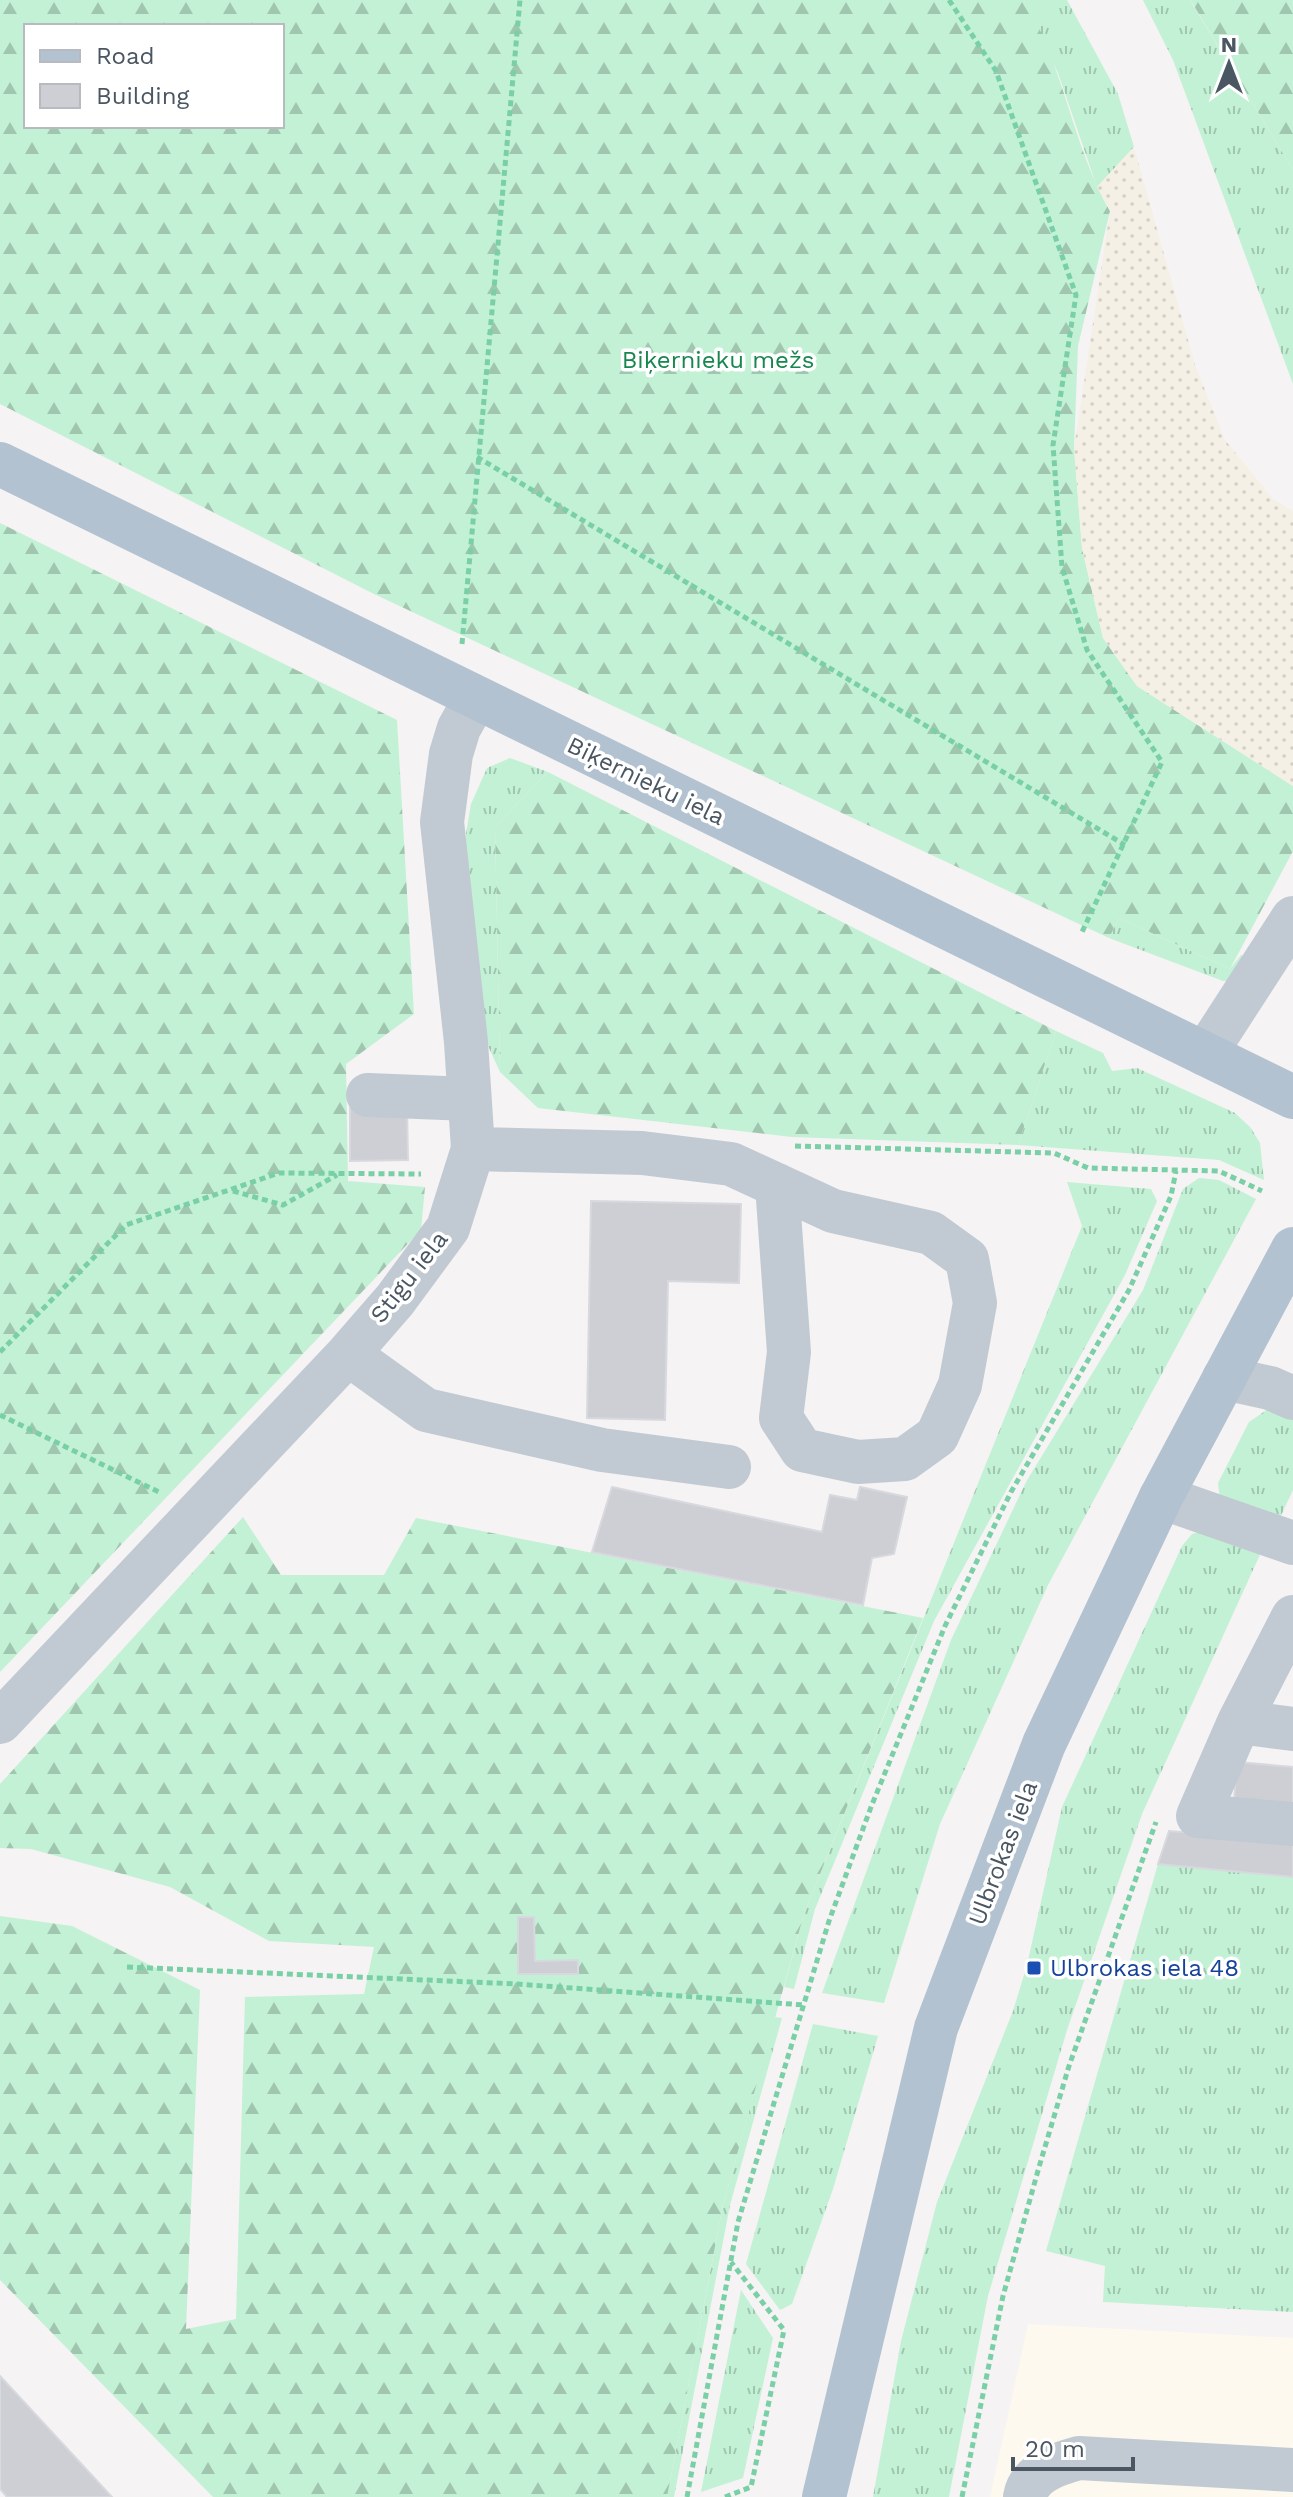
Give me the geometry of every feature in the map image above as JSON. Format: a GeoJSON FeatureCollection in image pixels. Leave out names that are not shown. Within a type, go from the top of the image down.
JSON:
{"type":"FeatureCollection","features":[{"type":"Feature","properties":{"kind":"main road","name":"Biķernieku iela"},"geometry":{"type":"LineString","coordinates":[[0,464],[1293,1097]]}},
{"type":"Feature","properties":{"kind":"main road","name":"Ulbrokas iela"},"geometry":{"type":"LineString","coordinates":[[824,2497],[936,2028],[1044,1744],[1161,1497],[1293,1249]]}},
{"type":"Feature","properties":{"kind":"street","name":"Stigu iela"},"geometry":{"type":"LineString","coordinates":[[0,1722],[348,1354],[395,1300],[448,1228],[473,1149],[442,822],[451,754],[459,728],[476,698]]}},
{"type":"Feature","properties":{"kind":"street"},"geometry":{"type":"LineString","coordinates":[[1205,1054],[1293,918]]}},
{"type":"Feature","properties":{"kind":"street"},"geometry":{"type":"LineString","coordinates":[[368,1095],[469,1099]]}},
{"type":"Feature","properties":{"kind":"street"},"geometry":{"type":"LineString","coordinates":[[473,1149],[642,1153],[731,1164],[782,1165],[833,1211],[931,1233],[967,1259],[975,1303],[960,1385],[937,1436],[905,1459],[858,1462],[802,1450],[781,1418],[789,1352],[782,1165]]}},
{"type":"Feature","properties":{"kind":"street"},"geometry":{"type":"LineString","coordinates":[[348,1354],[426,1410],[602,1450],[729,1467]]}},
{"type":"Feature","properties":{"kind":"street"},"geometry":{"type":"LineString","coordinates":[[1224,1378],[1270,1388],[1293,1398]]}},
{"type":"Feature","properties":{"kind":"street"},"geometry":{"type":"LineString","coordinates":[[1161,1497],[1293,1543]]}},
{"type":"Feature","properties":{"kind":"street"},"geometry":{"type":"LineString","coordinates":[[1293,1617],[1239,1722],[1198,1816],[1293,1824]]}},
{"type":"Feature","properties":{"kind":"street"},"geometry":{"type":"LineString","coordinates":[[1239,1722],[1293,1729]]}},
{"type":"Feature","properties":{"kind":"street"},"geometry":{"type":"LineString","coordinates":[[1025,2497],[1026,2488],[1049,2467],[1079,2458],[1293,2470]]}},
{"type":"Feature","properties":{"kind":"path"},"geometry":{"type":"LineString","coordinates":[[462,646],[520,0]]}},
{"type":"Feature","properties":{"kind":"path"},"geometry":{"type":"LineString","coordinates":[[949,0],[996,71],[1076,295],[1053,445],[1062,567],[1087,650],[1162,762],[1082,932]]}},
{"type":"Feature","properties":{"kind":"path"},"geometry":{"type":"LineString","coordinates":[[477,457],[1125,846]]}},
{"type":"Feature","properties":{"kind":"path"},"geometry":{"type":"LineString","coordinates":[[0,1352],[126,1225],[279,1173],[420,1175],[473,1149]]}},
{"type":"Feature","properties":{"kind":"path"},"geometry":{"type":"LineString","coordinates":[[782,1165],[1054,1153],[1088,1168],[1219,1171],[1262,1191]]}},
{"type":"Feature","properties":{"kind":"path"},"geometry":{"type":"LineString","coordinates":[[687,2497],[738,2222],[829,1921],[871,1807],[945,1626],[1011,1492],[1129,1290],[1171,1196],[1176,1171]]}},
{"type":"Feature","properties":{"kind":"path"},"geometry":{"type":"LineString","coordinates":[[232,1191],[283,1205],[338,1174]]}},
{"type":"Feature","properties":{"kind":"path"},"geometry":{"type":"LineString","coordinates":[[0,1415],[198,1511]]}},
{"type":"Feature","properties":{"kind":"path"},"geometry":{"type":"LineString","coordinates":[[962,2497],[1003,2296],[1039,2167],[1069,2066],[1160,1814]]}},
{"type":"Feature","properties":{"kind":"path"},"geometry":{"type":"LineString","coordinates":[[127,1967],[517,1984],[804,2005]]}},
{"type":"Feature","properties":{"kind":"path"},"geometry":{"type":"LineString","coordinates":[[725,2497],[751,2487],[784,2330],[730,2261]]}},
{"type":"Feature","properties":{"kind":"shaded area"},"geometry":{"type":"Polygon","coordinates":[[[1028,2324],[1293,2338],[1293,2497],[990,2497],[1028,2324]]]}},
{"type":"Feature","properties":{"kind":"green space","name":"Biķernieku mežs"},"geometry":{"type":"Polygon","coordinates":[[[0,0],[1024,0],[1049,51],[1086,159],[1110,211],[1078,346],[1074,448],[1082,548],[1103,638],[1137,686],[1293,786],[1293,851],[1230,969],[1119,918],[1109,938],[374,594],[0,404],[0,0]]]}},
{"type":"Feature","properties":{"kind":"green space"},"geometry":{"type":"Polygon","coordinates":[[[1024,0],[1067,0],[1118,94],[1134,147],[1097,187],[1058,73],[1024,0]]]}},
{"type":"Feature","properties":{"kind":"green space"},"geometry":{"type":"Polygon","coordinates":[[[1143,0],[1190,0],[1293,170],[1293,384],[1173,60],[1143,0]]]}},
{"type":"Feature","properties":{"kind":"green space"},"geometry":{"type":"Polygon","coordinates":[[[1293,0],[1293,170],[1191,1],[1293,0]]]}},
{"type":"Feature","properties":{"kind":"green space"},"geometry":{"type":"Polygon","coordinates":[[[0,523],[397,720],[414,1014],[346,1064],[348,1181],[425,1187],[421,1230],[0,1672],[0,523]]]}},
{"type":"Feature","properties":{"kind":"green space"},"geometry":{"type":"Polygon","coordinates":[[[510,758],[548,772],[495,827],[500,1072],[484,1037],[465,840],[471,804],[487,768],[510,758]]]}},
{"type":"Feature","properties":{"kind":"green space"},"geometry":{"type":"Polygon","coordinates":[[[548,772],[1056,1031],[1018,1145],[792,1137],[538,1108],[500,1072],[495,827],[548,772]]]}},
{"type":"Feature","properties":{"kind":"green space"},"geometry":{"type":"Polygon","coordinates":[[[1119,918],[1230,969],[1241,955],[1256,961],[1240,981],[1223,981],[1109,938],[1119,918]]]}},
{"type":"Feature","properties":{"kind":"green space"},"geometry":{"type":"Polygon","coordinates":[[[1056,1031],[1103,1053],[1112,1071],[1137,1068],[1235,1113],[1250,1127],[1260,1143],[1264,1180],[1219,1160],[1018,1145],[1056,1031]]]}},
{"type":"Feature","properties":{"kind":"green space"},"geometry":{"type":"Polygon","coordinates":[[[1199,1178],[1219,1180],[1256,1199],[1048,1585],[940,1824],[884,2003],[822,1993],[951,1640],[1026,1482],[1143,1290],[1183,1189],[1199,1178]]]}},
{"type":"Feature","properties":{"kind":"green space"},"geometry":{"type":"Polygon","coordinates":[[[1067,1182],[1151,1189],[1157,1201],[1125,1275],[934,1621],[815,1909],[794,1989],[784,1987],[804,1914],[1082,1226],[1067,1182]]]}},
{"type":"Feature","properties":{"kind":"green space"},"geometry":{"type":"Polygon","coordinates":[[[1268,1409],[1293,1415],[1293,1490],[1278,1522],[1220,1500],[1218,1483],[1249,1422],[1268,1409]]]}},
{"type":"Feature","properties":{"kind":"green space"},"geometry":{"type":"Polygon","coordinates":[[[243,1517],[281,1575],[384,1575],[416,1518],[923,1618],[804,1914],[723,2205],[667,2497],[213,2497],[0,2280],[0,1916],[72,1926],[200,1990],[186,2329],[236,2319],[245,1997],[364,1994],[374,1947],[269,1941],[170,1887],[31,1849],[0,1848],[0,1784],[243,1517]]]}},
{"type":"Feature","properties":{"kind":"green space"},"geometry":{"type":"Polygon","coordinates":[[[1206,1530],[1263,1548],[1142,1814],[1067,2030],[988,2296],[949,2497],[873,2497],[901,2341],[937,2202],[1013,2011],[1027,1965],[1062,1807],[1182,1546],[1192,1534],[1206,1530]]]}},
{"type":"Feature","properties":{"kind":"green space"},"geometry":{"type":"Polygon","coordinates":[[[1158,1864],[1293,1877],[1293,2312],[1103,2302],[1105,2266],[1046,2251],[1158,1864]]]}},
{"type":"Feature","properties":{"kind":"green space"},"geometry":{"type":"Polygon","coordinates":[[[775,2017],[782,2018],[730,2205],[674,2497],[667,2497],[723,2205],[775,2017]]]}},
{"type":"Feature","properties":{"kind":"green space"},"geometry":{"type":"Polygon","coordinates":[[[813,2024],[878,2036],[833,2189],[792,2304],[780,2310],[746,2264],[813,2024]]]}},
{"type":"Feature","properties":{"kind":"green space"},"geometry":{"type":"Polygon","coordinates":[[[741,2290],[773,2338],[743,2478],[701,2492],[741,2290]]]}},
{"type":"Feature","properties":{"kind":"sand"},"geometry":{"type":"Polygon","coordinates":[[[1134,147],[1195,365],[1225,440],[1273,499],[1293,511],[1293,786],[1137,686],[1103,638],[1082,548],[1074,448],[1110,211],[1097,187],[1134,147]]]}},
{"type":"Feature","properties":{"kind":"building"},"geometry":{"type":"Polygon","coordinates":[[[407,1107],[408,1160],[350,1161],[350,1108],[407,1107]]]}},
{"type":"Feature","properties":{"kind":"building"},"geometry":{"type":"Polygon","coordinates":[[[591,1201],[741,1204],[739,1283],[668,1281],[665,1420],[587,1418],[591,1201]]]}},
{"type":"Feature","properties":{"kind":"building"},"geometry":{"type":"Polygon","coordinates":[[[612,1487],[822,1532],[830,1495],[857,1500],[860,1487],[907,1497],[894,1554],[872,1558],[863,1605],[592,1552],[612,1487]]]}},
{"type":"Feature","properties":{"kind":"building"},"geometry":{"type":"Polygon","coordinates":[[[1237,1762],[1293,1767],[1293,1807],[1234,1802],[1237,1762]]]}},
{"type":"Feature","properties":{"kind":"building"},"geometry":{"type":"Polygon","coordinates":[[[1169,1831],[1293,1841],[1293,1877],[1158,1864],[1169,1831]]]}},
{"type":"Feature","properties":{"kind":"building"},"geometry":{"type":"Polygon","coordinates":[[[518,1917],[534,1917],[535,1961],[578,1960],[578,1974],[518,1974],[518,1917]]]}},
{"type":"Feature","properties":{"kind":"building"},"geometry":{"type":"Polygon","coordinates":[[[0,2376],[112,2497],[7,2497],[0,2489],[0,2376]]]}},
{"type":"Feature","properties":{"kind":"place","name":"Ulbrokas iela 48"},"geometry":{"type":"Point","coordinates":[1034,1968]}}]}
